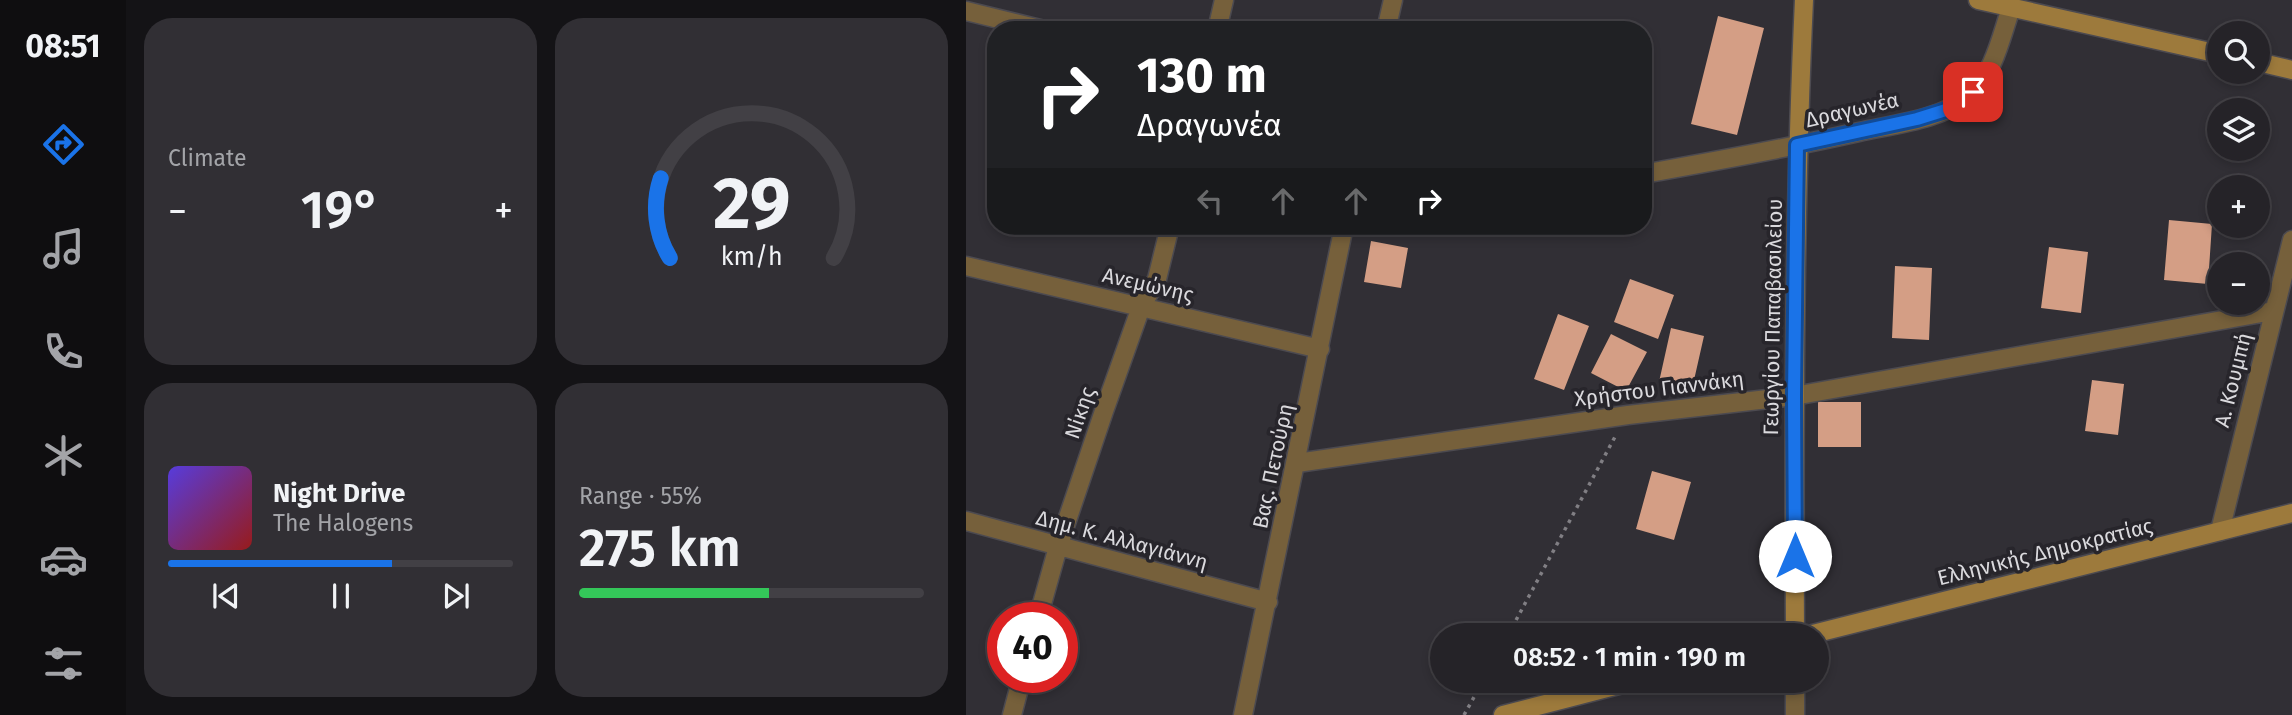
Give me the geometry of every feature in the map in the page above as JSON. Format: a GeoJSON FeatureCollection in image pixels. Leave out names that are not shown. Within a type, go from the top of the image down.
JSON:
{"type":"FeatureCollection","features":[{"type":"Feature","properties":{"kind":"main road","name":"Γεωργίου Παπαβασιλείου"},"geometry":{"type":"LineString","coordinates":[[1795,623],[1797,145],[1804,0]]}},
{"type":"Feature","properties":{"kind":"main road"},"geometry":{"type":"LineString","coordinates":[[1978,0],[2207,51]]}},
{"type":"Feature","properties":{"kind":"main road"},"geometry":{"type":"LineString","coordinates":[[2270,64],[2292,69]]}},
{"type":"Feature","properties":{"kind":"main road","name":"Ελληνικής Δημοκρατίας"},"geometry":{"type":"LineString","coordinates":[[1829,630],[2292,513]]}},
{"type":"Feature","properties":{"kind":"main road"},"geometry":{"type":"LineString","coordinates":[[1503,715],[1588,693]]}},
{"type":"Feature","properties":{"kind":"street"},"geometry":{"type":"LineString","coordinates":[[1219,21],[1224,0]]}},
{"type":"Feature","properties":{"kind":"street"},"geometry":{"type":"LineString","coordinates":[[1388,21],[1393,0]]}},
{"type":"Feature","properties":{"kind":"street","name":"Δραγωνέα"},"geometry":{"type":"LineString","coordinates":[[1652,172],[1797,145],[1917,119],[1949,109],[1973,92],[1985,76],[2011,8]]}},
{"type":"Feature","properties":{"kind":"street"},"geometry":{"type":"LineString","coordinates":[[966,12],[1005,21]]}},
{"type":"Feature","properties":{"kind":"street","name":"Νίκης"},"geometry":{"type":"LineString","coordinates":[[1043,602],[1058,547],[1142,307],[1157,279],[1168,235]]}},
{"type":"Feature","properties":{"kind":"street","name":"Βας. Πετούρη"},"geometry":{"type":"LineString","coordinates":[[1243,715],[1342,235]]}},
{"type":"Feature","properties":{"kind":"street","name":"Α. Κουμπή"},"geometry":{"type":"LineString","coordinates":[[2220,531],[2292,240]]}},
{"type":"Feature","properties":{"kind":"street","name":"Ανεμώνης"},"geometry":{"type":"LineString","coordinates":[[966,266],[1320,349]]}},
{"type":"Feature","properties":{"kind":"street","name":"Χρήστου Γιαννάκη"},"geometry":{"type":"LineString","coordinates":[[1297,463],[1628,415],[1794,396],[2273,311]]}},
{"type":"Feature","properties":{"kind":"street","name":"Δημ. Κ. Αλλαγιάννη"},"geometry":{"type":"LineString","coordinates":[[966,521],[1268,602]]}},
{"type":"Feature","properties":{"kind":"street"},"geometry":{"type":"LineString","coordinates":[[1012,715],[1018,693]]}},
{"type":"Feature","properties":{"kind":"street"},"geometry":{"type":"LineString","coordinates":[[1795,693],[1795,715]]}},
{"type":"Feature","properties":{"kind":"path"},"geometry":{"type":"LineString","coordinates":[[1515,623],[1628,415]]}},
{"type":"Feature","properties":{"kind":"path"},"geometry":{"type":"LineString","coordinates":[[1464,715],[1476,693]]}},
{"type":"Feature","properties":{"kind":"building"},"geometry":{"type":"Polygon","coordinates":[[[1718,16],[1764,28],[1737,135],[1691,124],[1718,16]]]}},
{"type":"Feature","properties":{"kind":"building"},"geometry":{"type":"Polygon","coordinates":[[[2169,220],[2207,224],[2207,238],[2211,238],[2210,252],[2207,252],[2207,284],[2164,280],[2169,220]]]}},
{"type":"Feature","properties":{"kind":"building"},"geometry":{"type":"Polygon","coordinates":[[[1371,241],[1408,248],[1401,288],[1364,282],[1371,241]]]}},
{"type":"Feature","properties":{"kind":"building"},"geometry":{"type":"Polygon","coordinates":[[[2049,247],[2088,252],[2081,313],[2041,308],[2049,247]]]}},
{"type":"Feature","properties":{"kind":"building"},"geometry":{"type":"Polygon","coordinates":[[[1895,266],[1932,268],[1929,340],[1892,338],[1895,266]]]}},
{"type":"Feature","properties":{"kind":"building"},"geometry":{"type":"Polygon","coordinates":[[[1630,279],[1674,295],[1658,339],[1614,322],[1630,279]]]}},
{"type":"Feature","properties":{"kind":"building"},"geometry":{"type":"Polygon","coordinates":[[[1558,314],[1589,326],[1564,390],[1534,379],[1558,314]]]}},
{"type":"Feature","properties":{"kind":"building"},"geometry":{"type":"Polygon","coordinates":[[[1671,328],[1704,336],[1692,389],[1659,382],[1671,328]]]}},
{"type":"Feature","properties":{"kind":"building"},"geometry":{"type":"Polygon","coordinates":[[[1611,334],[1647,352],[1626,391],[1591,373],[1611,334]]]}},
{"type":"Feature","properties":{"kind":"building"},"geometry":{"type":"Polygon","coordinates":[[[2092,380],[2124,384],[2118,435],[2085,431],[2092,380]]]}},
{"type":"Feature","properties":{"kind":"building"},"geometry":{"type":"Polygon","coordinates":[[[1818,402],[1861,402],[1861,447],[1818,447],[1818,402]]]}},
{"type":"Feature","properties":{"kind":"building"},"geometry":{"type":"Polygon","coordinates":[[[1652,471],[1691,482],[1674,540],[1636,529],[1652,471]]]}},
{"type":"Feature","properties":{"kind":"route"},"geometry":{"type":"LineString","coordinates":[[1795,556],[1797,145],[1917,119],[1949,109],[1973,92]]}}]}
